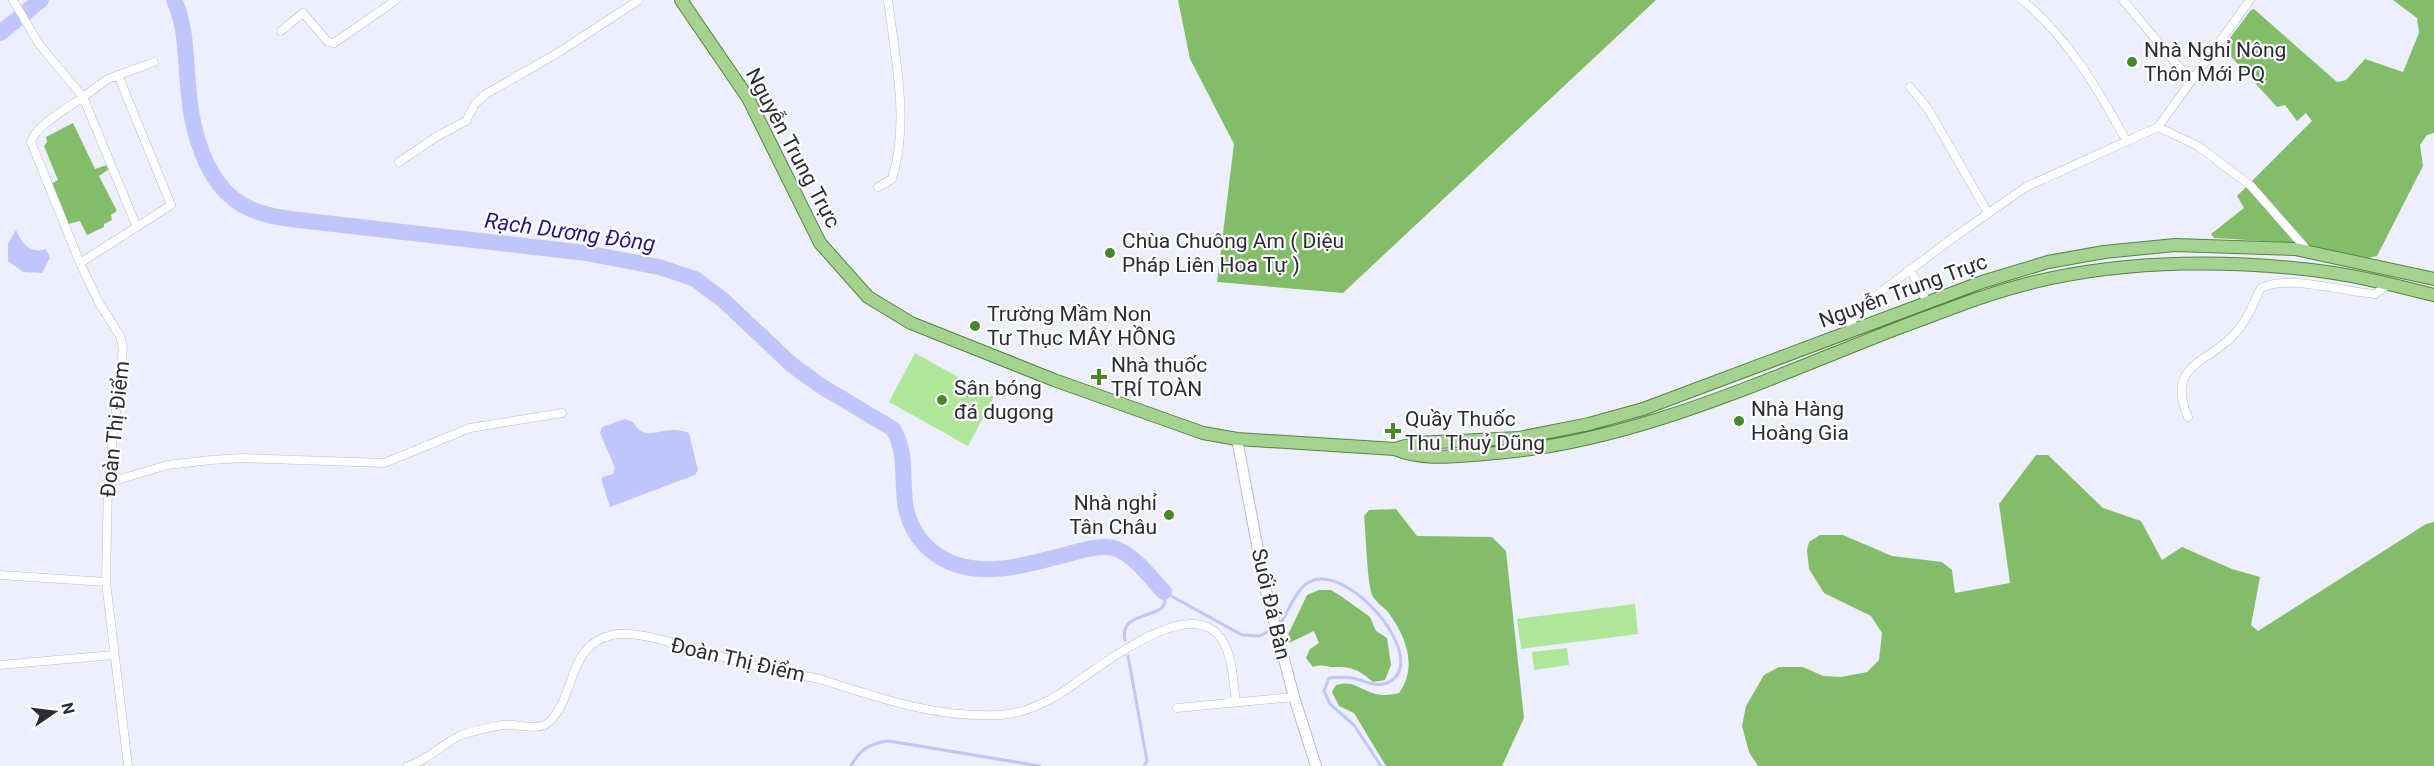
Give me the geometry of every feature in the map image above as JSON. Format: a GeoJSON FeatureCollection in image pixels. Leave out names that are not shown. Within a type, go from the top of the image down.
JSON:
{"type":"FeatureCollection","features":[{"type":"Feature","properties":{"kind":"main road","name":"Nguyễn Trung Trực"},"geometry":{"type":"LineString","coordinates":[[681,0],[748,98],[820,243],[868,297],[911,323],[1054,380],[1177,425],[1238,439],[1395,448],[1416,443],[1519,438],[1589,424],[1643,409],[1927,302],[2048,262],[2104,252],[2175,245],[2308,251],[2434,279]]}},
{"type":"Feature","properties":{"kind":"main road","name":"Nguyễn Trung Trực"},"geometry":{"type":"LineString","coordinates":[[1395,448],[1412,456],[1508,453],[1601,437],[1661,420],[1990,293],[2036,281],[2090,271],[2143,266],[2226,264],[2333,273],[2434,295]]}},
{"type":"Feature","properties":{"kind":"main road"},"geometry":{"type":"LineString","coordinates":[[1927,302],[1935,315]]}},
{"type":"Feature","properties":{"kind":"street"},"geometry":{"type":"LineString","coordinates":[[14,0],[39,44],[83,97],[136,225]]}},
{"type":"Feature","properties":{"kind":"street"},"geometry":{"type":"LineString","coordinates":[[282,31],[303,13],[328,42],[334,43],[396,0]]}},
{"type":"Feature","properties":{"kind":"street"},"geometry":{"type":"LineString","coordinates":[[399,162],[436,137],[466,121],[475,104],[486,94],[556,54],[639,0]]}},
{"type":"Feature","properties":{"kind":"street"},"geometry":{"type":"LineString","coordinates":[[878,187],[892,179],[900,145],[901,109],[888,0]]}},
{"type":"Feature","properties":{"kind":"street"},"geometry":{"type":"LineString","coordinates":[[2022,0],[2055,30],[2104,100],[2127,142]]}},
{"type":"Feature","properties":{"kind":"street"},"geometry":{"type":"LineString","coordinates":[[2123,0],[2177,65],[2192,77]]}},
{"type":"Feature","properties":{"kind":"street"},"geometry":{"type":"LineString","coordinates":[[1849,331],[1856,311],[1988,213],[2026,188],[2158,127],[2250,0]]}},
{"type":"Feature","properties":{"kind":"street"},"geometry":{"type":"LineString","coordinates":[[83,97],[118,75],[154,62]]}},
{"type":"Feature","properties":{"kind":"street"},"geometry":{"type":"LineString","coordinates":[[80,263],[136,225],[170,207],[171,202],[118,75]]}},
{"type":"Feature","properties":{"kind":"street"},"geometry":{"type":"LineString","coordinates":[[1910,87],[1928,110],[1988,213]]}},
{"type":"Feature","properties":{"kind":"street","name":"Đoàn Thị Điểm"},"geometry":{"type":"LineString","coordinates":[[83,97],[32,136],[31,142],[80,263],[99,303],[120,336],[123,348],[108,483],[106,582],[128,766]]}},
{"type":"Feature","properties":{"kind":"street"},"geometry":{"type":"LineString","coordinates":[[2158,127],[2198,146],[2251,186],[2308,251]]}},
{"type":"Feature","properties":{"kind":"street"},"geometry":{"type":"LineString","coordinates":[[1910,269],[1927,302]]}},
{"type":"Feature","properties":{"kind":"street"},"geometry":{"type":"LineString","coordinates":[[2188,417],[2181,390],[2188,369],[2232,337],[2247,320],[2261,288],[2272,283],[2288,282],[2375,294],[2389,284]]}},
{"type":"Feature","properties":{"kind":"street"},"geometry":{"type":"LineString","coordinates":[[108,483],[167,465],[210,460],[242,458],[384,463],[470,428],[562,413]]}},
{"type":"Feature","properties":{"kind":"street","name":"Suối Đá Bàn"},"geometry":{"type":"LineString","coordinates":[[1238,439],[1265,588],[1294,697],[1316,766]]}},
{"type":"Feature","properties":{"kind":"street"},"geometry":{"type":"LineString","coordinates":[[0,575],[106,582]]}},
{"type":"Feature","properties":{"kind":"street","name":"Đoàn Thị Điểm"},"geometry":{"type":"LineString","coordinates":[[408,766],[424,760],[461,735],[502,725],[538,727],[548,723],[557,710],[585,649],[611,635],[635,635],[777,672],[806,676],[867,696],[968,715],[1002,715],[1030,708],[1065,691],[1109,658],[1166,629],[1198,625],[1211,629],[1225,645],[1236,702]]}},
{"type":"Feature","properties":{"kind":"street"},"geometry":{"type":"LineString","coordinates":[[0,665],[113,655]]}},
{"type":"Feature","properties":{"kind":"street"},"geometry":{"type":"LineString","coordinates":[[1177,708],[1294,697]]}},
{"type":"Feature","properties":{"kind":"green space"},"geometry":{"type":"Polygon","coordinates":[[[1178,0],[1656,0],[1343,293],[1217,282],[1234,144],[1190,59],[1178,0]]]}},
{"type":"Feature","properties":{"kind":"green space"},"geometry":{"type":"Polygon","coordinates":[[[2393,0],[2434,0],[2434,133],[2427,135],[2420,145],[2423,166],[2377,256],[2363,259],[2281,242],[2214,238],[2211,234],[2244,208],[2237,196],[2312,121],[2306,113],[2297,121],[2285,105],[2277,107],[2225,50],[2224,46],[2251,10],[2254,9],[2337,82],[2346,80],[2365,59],[2403,72],[2419,33],[2417,18],[2393,0]]]}},
{"type":"Feature","properties":{"kind":"green space"},"geometry":{"type":"Polygon","coordinates":[[[73,123],[95,169],[107,165],[108,170],[99,176],[117,211],[111,215],[112,220],[104,224],[104,227],[87,235],[80,221],[68,224],[51,184],[58,180],[44,146],[47,142],[46,137],[73,123]]]}},
{"type":"Feature","properties":{"kind":"green space","name":"Sân bóng đá dugong"},"geometry":{"type":"Polygon","coordinates":[[[915,353],[994,397],[968,446],[889,402],[915,353]]]}},
{"type":"Feature","properties":{"kind":"green space"},"geometry":{"type":"Polygon","coordinates":[[[2036,455],[2048,455],[2103,508],[2141,521],[2162,560],[2182,547],[2232,569],[2260,577],[2251,625],[2258,631],[2426,524],[2434,522],[2434,766],[1758,766],[1749,752],[1742,726],[1746,706],[1764,675],[1779,667],[1803,667],[1823,676],[1841,677],[1867,672],[1879,660],[1882,633],[1871,616],[1824,593],[1809,569],[1807,550],[1809,542],[1820,535],[1843,535],[1892,556],[1942,562],[1952,570],[1955,593],[2010,583],[1999,504],[2036,455]]]}},
{"type":"Feature","properties":{"kind":"green space"},"geometry":{"type":"Polygon","coordinates":[[[1396,509],[1417,536],[1492,537],[1506,551],[1524,718],[1502,766],[1386,766],[1354,713],[1339,706],[1332,692],[1336,685],[1344,683],[1388,695],[1399,693],[1405,683],[1409,662],[1404,641],[1394,621],[1373,597],[1370,588],[1364,516],[1369,510],[1396,509]]]}},
{"type":"Feature","properties":{"kind":"green space"},"geometry":{"type":"Polygon","coordinates":[[[1319,590],[1331,590],[1346,600],[1370,617],[1376,631],[1387,638],[1391,665],[1385,680],[1373,682],[1360,672],[1347,667],[1320,665],[1313,667],[1306,658],[1310,649],[1319,643],[1314,631],[1289,643],[1285,641],[1307,595],[1319,590]]]}},
{"type":"Feature","properties":{"kind":"green space"},"geometry":{"type":"Polygon","coordinates":[[[1635,604],[1638,634],[1521,649],[1517,619],[1635,604]]]}},
{"type":"Feature","properties":{"kind":"green space"},"geometry":{"type":"Polygon","coordinates":[[[1567,648],[1569,665],[1534,670],[1532,652],[1567,648]]]}},
{"type":"Feature","properties":{"kind":"water"},"geometry":{"type":"Polygon","coordinates":[[[16,230],[31,249],[46,249],[50,258],[42,273],[23,272],[8,261],[8,243],[16,230]]]}},
{"type":"Feature","properties":{"kind":"water"},"geometry":{"type":"Polygon","coordinates":[[[625,419],[633,422],[638,429],[644,432],[680,430],[689,433],[698,470],[695,475],[610,507],[602,477],[613,474],[615,468],[600,433],[602,427],[625,419]]]}},
{"type":"Feature","properties":{"kind":"waterway","name":"Rạch Dương Đông"},"geometry":{"type":"LineString","coordinates":[[0,33],[41,0]]}},
{"type":"Feature","properties":{"kind":"waterway","name":"Rạch Dương Đông"},"geometry":{"type":"LineString","coordinates":[[174,0],[182,23],[191,109],[197,137],[215,178],[224,190],[240,203],[260,213],[290,219],[586,253],[659,267],[695,279],[723,300],[792,365],[821,386],[893,429],[902,457],[908,516],[914,531],[925,545],[940,557],[957,565],[975,569],[993,569],[1105,547],[1117,549],[1131,557],[1164,592]]}},
{"type":"Feature","properties":{"kind":"waterway"},"geometry":{"type":"LineString","coordinates":[[1279,625],[1296,595],[1305,584],[1311,581],[1328,580],[1347,587],[1382,618],[1394,637],[1400,656],[1399,672],[1383,684],[1374,684],[1349,677],[1329,678],[1324,691],[1330,704],[1354,725],[1381,766]]}},
{"type":"Feature","properties":{"kind":"waterway"},"geometry":{"type":"LineString","coordinates":[[1164,592],[1242,635],[1259,636],[1274,629]]}},
{"type":"Feature","properties":{"kind":"waterway","name":"Rạch Dương Đông"},"geometry":{"type":"LineString","coordinates":[[1125,640],[1125,632],[1131,622],[1162,608],[1165,602],[1164,592]]}},
{"type":"Feature","properties":{"kind":"waterway","name":"Rạch Dương Đông"},"geometry":{"type":"LineString","coordinates":[[1128,656],[1147,761],[1144,766]]}},
{"type":"Feature","properties":{"kind":"waterway","name":"Rạch Dương Đông"},"geometry":{"type":"LineString","coordinates":[[851,766],[866,748],[889,741],[1040,766]]}},
{"type":"Feature","properties":{"kind":"place","name":"Nhà Nghỉ Nông Thôn Mới PQ"},"geometry":{"type":"Point","coordinates":[2132,62]}},
{"type":"Feature","properties":{"kind":"place","name":"Chùa Chuông Am ( Diệu Pháp Liên Hoa Tự )"},"geometry":{"type":"Point","coordinates":[1110,253]}},
{"type":"Feature","properties":{"kind":"place","name":"Trường Mầm Non Tư Thục MÂY HỒNG"},"geometry":{"type":"Point","coordinates":[975,326]}},
{"type":"Feature","properties":{"kind":"place","name":"Nhà thuốc TRÍ TOÀN"},"geometry":{"type":"Point","coordinates":[1099,377]}},
{"type":"Feature","properties":{"kind":"place","name":"Sân bóng đá dugong"},"geometry":{"type":"Point","coordinates":[942,400]}},
{"type":"Feature","properties":{"kind":"place","name":"Nhà Hàng Hoàng Gia"},"geometry":{"type":"Point","coordinates":[1739,421]}},
{"type":"Feature","properties":{"kind":"place","name":"Quầy Thuốc Thu Thuỷ Dũng"},"geometry":{"type":"Point","coordinates":[1393,431]}},
{"type":"Feature","properties":{"kind":"place","name":"Nhà nghỉ Tân Châu"},"geometry":{"type":"Point","coordinates":[1169,515]}}]}
